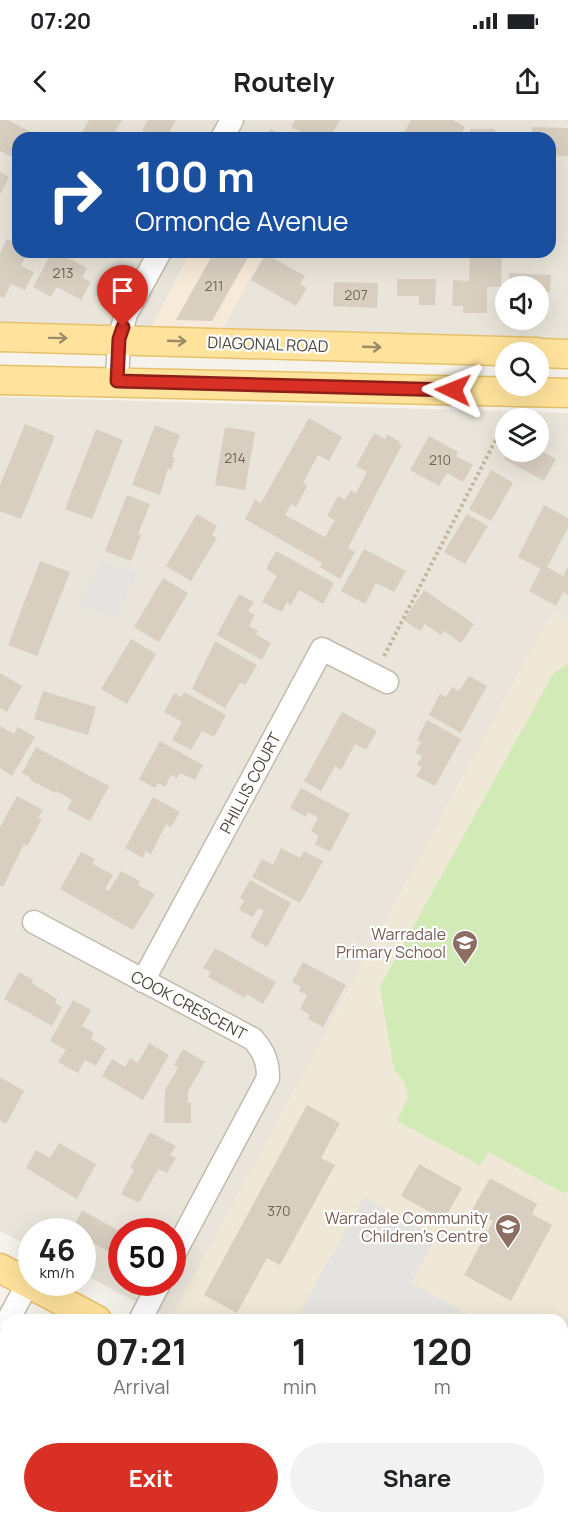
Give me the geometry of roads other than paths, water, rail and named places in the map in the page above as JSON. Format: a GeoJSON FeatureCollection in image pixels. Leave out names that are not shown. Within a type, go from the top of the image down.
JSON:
{"type":"FeatureCollection","features":[{"type":"Feature","properties":{"kind":"main road","name":"DIAGONAL ROAD"},"geometry":{"type":"LineString","coordinates":[[0,337],[495,352]]}},
{"type":"Feature","properties":{"kind":"main road","name":"DIAGONAL ROAD"},"geometry":{"type":"LineString","coordinates":[[549,353],[568,354]]}},
{"type":"Feature","properties":{"kind":"main road"},"geometry":{"type":"LineString","coordinates":[[0,380],[495,388]]}},
{"type":"Feature","properties":{"kind":"main road"},"geometry":{"type":"LineString","coordinates":[[549,391],[568,393]]}},
{"type":"Feature","properties":{"kind":"main road"},"geometry":{"type":"LineString","coordinates":[[0,1268],[18,1278]]}},
{"type":"Feature","properties":{"kind":"main road"},"geometry":{"type":"LineString","coordinates":[[52,1296],[86,1314]]}},
{"type":"Feature","properties":{"kind":"street"},"geometry":{"type":"LineString","coordinates":[[117,381],[119,339],[126,314],[157,258]]}},
{"type":"Feature","properties":{"kind":"street","name":"PHILLIS COURT"},"geometry":{"type":"LineString","coordinates":[[143,981],[322,649],[380,679]]}},
{"type":"Feature","properties":{"kind":"street","name":"COOK CRESCENT"},"geometry":{"type":"LineString","coordinates":[[34,922],[253,1039],[262,1050],[268,1064],[268,1078],[186,1232]]}},
{"type":"Feature","properties":{"kind":"street"},"geometry":{"type":"LineString","coordinates":[[11,1314],[21,1296]]}},
{"type":"Feature","properties":{"kind":"street"},"geometry":{"type":"LineString","coordinates":[[143,1314],[153,1296]]}},
{"type":"Feature","properties":{"kind":"place","name":"Warradale Primary School"},"geometry":{"type":"Point","coordinates":[465,966]}},
{"type":"Feature","properties":{"kind":"place","name":"Warradale Community Children's Centre"},"geometry":{"type":"Point","coordinates":[508,1250]}}]}
